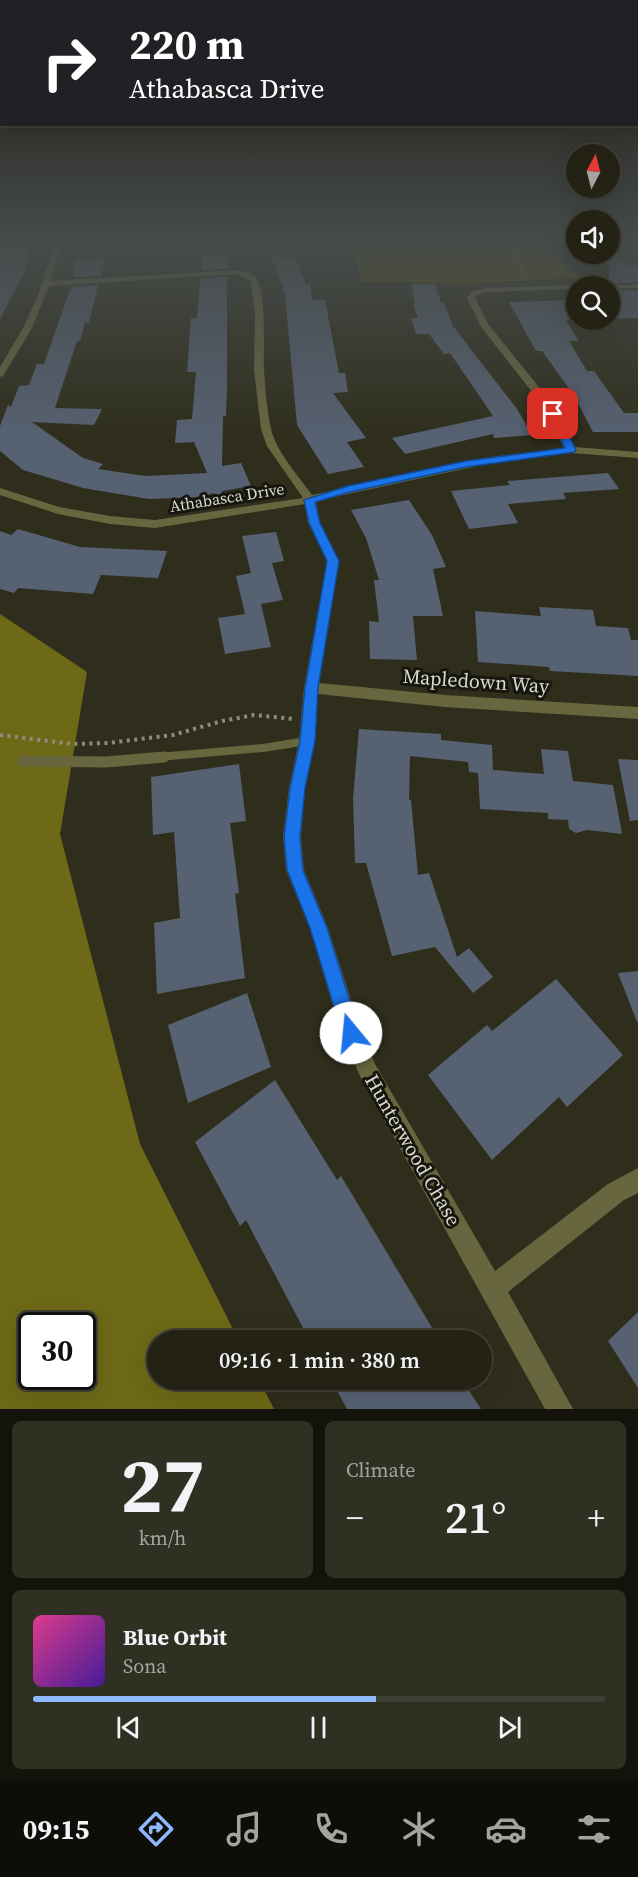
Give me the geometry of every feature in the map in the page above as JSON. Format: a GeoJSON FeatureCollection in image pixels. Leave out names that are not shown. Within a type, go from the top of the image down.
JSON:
{"type":"FeatureCollection","features":[{"type":"Feature","properties":{"kind":"street"},"geometry":{"type":"LineString","coordinates":[[0,374],[20,346],[36,310]]}},
{"type":"Feature","properties":{"kind":"street","name":"Hunterwood Chase"},"geometry":{"type":"LineString","coordinates":[[259,310],[259,370],[266,429],[272,446],[310,500],[314,523],[333,561],[311,688],[308,741],[297,788],[292,837],[295,870],[319,928],[351,1033],[368,1071],[560,1409]]}},
{"type":"Feature","properties":{"kind":"street"},"geometry":{"type":"LineString","coordinates":[[477,310],[484,325],[545,401],[571,450]]}},
{"type":"Feature","properties":{"kind":"street","name":"Athabasca Drive"},"geometry":{"type":"LineString","coordinates":[[0,491],[12,497],[58,510],[110,520],[155,524],[310,500],[348,489],[466,464],[571,450],[638,455]]}},
{"type":"Feature","properties":{"kind":"street","name":"Mapledown Way"},"geometry":{"type":"LineString","coordinates":[[311,688],[445,701],[638,713]]}},
{"type":"Feature","properties":{"kind":"street"},"geometry":{"type":"LineString","coordinates":[[493,1288],[616,1192],[638,1180]]}},
{"type":"Feature","properties":{"kind":"lane"},"geometry":{"type":"LineString","coordinates":[[23,761],[106,762],[263,748],[308,741]]}},
{"type":"Feature","properties":{"kind":"path"},"geometry":{"type":"LineString","coordinates":[[0,735],[72,744],[108,743],[173,735],[222,721],[254,716],[309,720]]}},
{"type":"Feature","properties":{"kind":"shaded area"},"geometry":{"type":"Polygon","coordinates":[[[0,614],[87,672],[60,834],[140,1144],[233,1330],[147,1330],[147,1390],[264,1390],[274,1409],[0,1409],[0,614]]]}},
{"type":"Feature","properties":{"kind":"building"},"geometry":{"type":"Polygon","coordinates":[[[63,310],[92,310],[89,323],[85,323],[80,341],[77,341],[55,408],[102,409],[94,425],[32,422],[83,458],[103,464],[98,469],[145,476],[207,473],[194,442],[175,443],[177,420],[192,419],[196,372],[187,372],[191,318],[197,318],[198,310],[227,310],[227,388],[226,416],[223,416],[222,466],[241,463],[251,486],[222,491],[221,508],[214,493],[201,497],[149,499],[83,488],[23,470],[0,451],[0,426],[8,405],[11,407],[19,386],[29,385],[37,364],[44,364],[63,310]]]}},
{"type":"Feature","properties":{"kind":"building"},"geometry":{"type":"Polygon","coordinates":[[[286,310],[327,310],[339,373],[345,373],[348,392],[333,393],[366,438],[347,442],[364,467],[328,474],[297,425],[286,310]]]}},
{"type":"Feature","properties":{"kind":"building"},"geometry":{"type":"Polygon","coordinates":[[[415,310],[447,310],[453,326],[517,409],[532,435],[494,438],[493,434],[405,454],[392,438],[493,416],[450,353],[444,354],[429,334],[416,334],[411,318],[418,318],[415,310]]]}},
{"type":"Feature","properties":{"kind":"building"},"geometry":{"type":"Polygon","coordinates":[[[513,310],[566,310],[566,330],[572,330],[579,341],[569,341],[587,371],[594,371],[624,413],[638,413],[638,432],[593,432],[573,394],[542,351],[536,351],[513,310]]]}},
{"type":"Feature","properties":{"kind":"building"},"geometry":{"type":"Polygon","coordinates":[[[620,310],[638,310],[638,318],[620,319],[620,310]]]}},
{"type":"Feature","properties":{"kind":"building"},"geometry":{"type":"Polygon","coordinates":[[[608,473],[619,489],[563,493],[566,499],[508,504],[518,523],[469,529],[451,491],[510,485],[507,481],[608,473]]]}},
{"type":"Feature","properties":{"kind":"building"},"geometry":{"type":"Polygon","coordinates":[[[409,500],[432,535],[446,567],[433,569],[443,616],[413,616],[417,660],[370,659],[369,621],[379,622],[374,580],[379,580],[366,538],[351,510],[409,500]]]}},
{"type":"Feature","properties":{"kind":"building"},"geometry":{"type":"Polygon","coordinates":[[[18,529],[80,547],[167,551],[158,578],[101,575],[93,594],[18,588],[14,593],[0,589],[0,531],[11,535],[18,529]]]}},
{"type":"Feature","properties":{"kind":"building"},"geometry":{"type":"Polygon","coordinates":[[[276,532],[284,561],[272,563],[283,600],[261,604],[271,647],[225,654],[218,618],[245,614],[236,576],[251,573],[242,536],[276,532]]]}},
{"type":"Feature","properties":{"kind":"building"},"geometry":{"type":"Polygon","coordinates":[[[539,607],[593,610],[596,626],[628,628],[631,640],[638,640],[638,676],[550,671],[549,667],[478,662],[475,611],[541,616],[539,607]]]}},
{"type":"Feature","properties":{"kind":"building"},"geometry":{"type":"Polygon","coordinates":[[[359,729],[441,734],[441,740],[492,745],[493,770],[544,774],[541,749],[568,751],[573,781],[613,785],[622,834],[587,830],[576,833],[569,829],[568,820],[548,819],[548,813],[480,809],[478,773],[469,772],[468,762],[410,756],[409,800],[411,800],[418,875],[429,873],[457,957],[469,948],[493,977],[473,993],[435,947],[392,956],[366,863],[355,863],[353,798],[359,729]]]}},
{"type":"Feature","properties":{"kind":"building"},"geometry":{"type":"Polygon","coordinates":[[[618,759],[638,760],[638,820],[630,821],[618,759]]]}},
{"type":"Feature","properties":{"kind":"building"},"geometry":{"type":"Polygon","coordinates":[[[239,764],[246,821],[230,823],[239,893],[235,894],[245,978],[157,994],[154,923],[180,918],[174,832],[153,835],[151,777],[239,764]]]}},
{"type":"Feature","properties":{"kind":"building"},"geometry":{"type":"Polygon","coordinates":[[[638,971],[638,1022],[637,1022],[618,973],[638,971]]]}},
{"type":"Feature","properties":{"kind":"building"},"geometry":{"type":"Polygon","coordinates":[[[556,979],[623,1055],[567,1107],[559,1097],[492,1160],[428,1075],[487,1025],[492,1031],[556,979]]]}},
{"type":"Feature","properties":{"kind":"building"},"geometry":{"type":"Polygon","coordinates":[[[247,993],[271,1067],[188,1103],[168,1025],[247,993]]]}},
{"type":"Feature","properties":{"kind":"building"},"geometry":{"type":"Polygon","coordinates":[[[275,1080],[337,1180],[341,1176],[433,1330],[304,1330],[246,1220],[240,1226],[195,1142],[275,1080]]]}},
{"type":"Feature","properties":{"kind":"building"},"geometry":{"type":"Polygon","coordinates":[[[638,1312],[638,1388],[608,1341],[638,1312]]]}},
{"type":"Feature","properties":{"kind":"building"},"geometry":{"type":"Polygon","coordinates":[[[337,1390],[469,1390],[481,1409],[347,1409],[337,1390]]]}},
{"type":"Feature","properties":{"kind":"route"},"geometry":{"type":"LineString","coordinates":[[351,1033],[319,928],[295,870],[292,837],[297,788],[308,741],[311,688],[333,561],[314,523],[310,500],[348,489],[466,464],[571,450],[553,414]]}}]}
